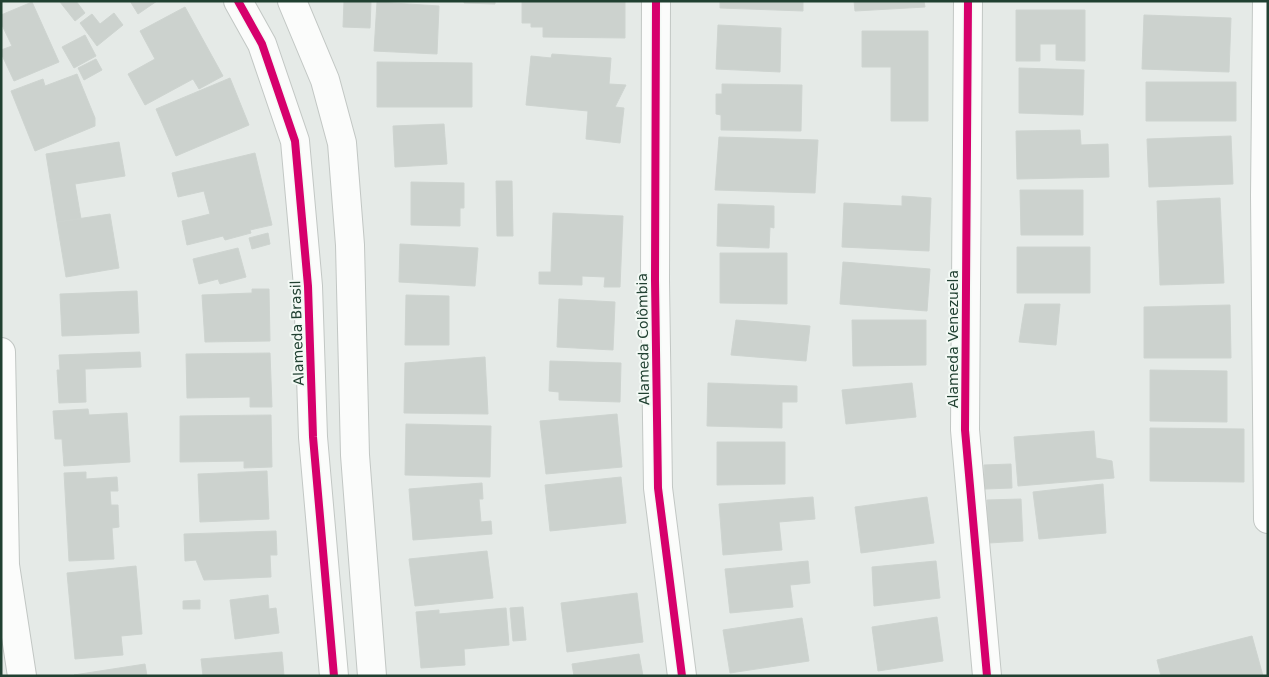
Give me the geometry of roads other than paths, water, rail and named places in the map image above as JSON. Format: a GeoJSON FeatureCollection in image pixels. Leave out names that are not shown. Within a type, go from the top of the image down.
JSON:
{"type":"FeatureCollection","features":[{"type":"Feature","properties":{"kind":"street","name":"Alameda Brasil"},"geometry":{"type":"LineString","coordinates":[[238,1],[262,44],[295,141],[308,286],[313,437],[334,676]]}},
{"type":"Feature","properties":{"kind":"street"},"geometry":{"type":"LineString","coordinates":[[292,1],[325,80],[342,143],[350,245],[356,455],[372,676]]}},
{"type":"Feature","properties":{"kind":"street","name":"Alameda Colômbia"},"geometry":{"type":"LineString","coordinates":[[656,1],[655,280],[658,488],[682,676]]}},
{"type":"Feature","properties":{"kind":"street","name":"Alameda Venezuela"},"geometry":{"type":"LineString","coordinates":[[968,1],[965,430],[987,676]]}},
{"type":"Feature","properties":{"kind":"street"},"geometry":{"type":"LineString","coordinates":[[1267,1],[1265,196],[1268,519]]}},
{"type":"Feature","properties":{"kind":"street"},"geometry":{"type":"LineString","coordinates":[[1,352],[3,564],[22,676]]}}]}
